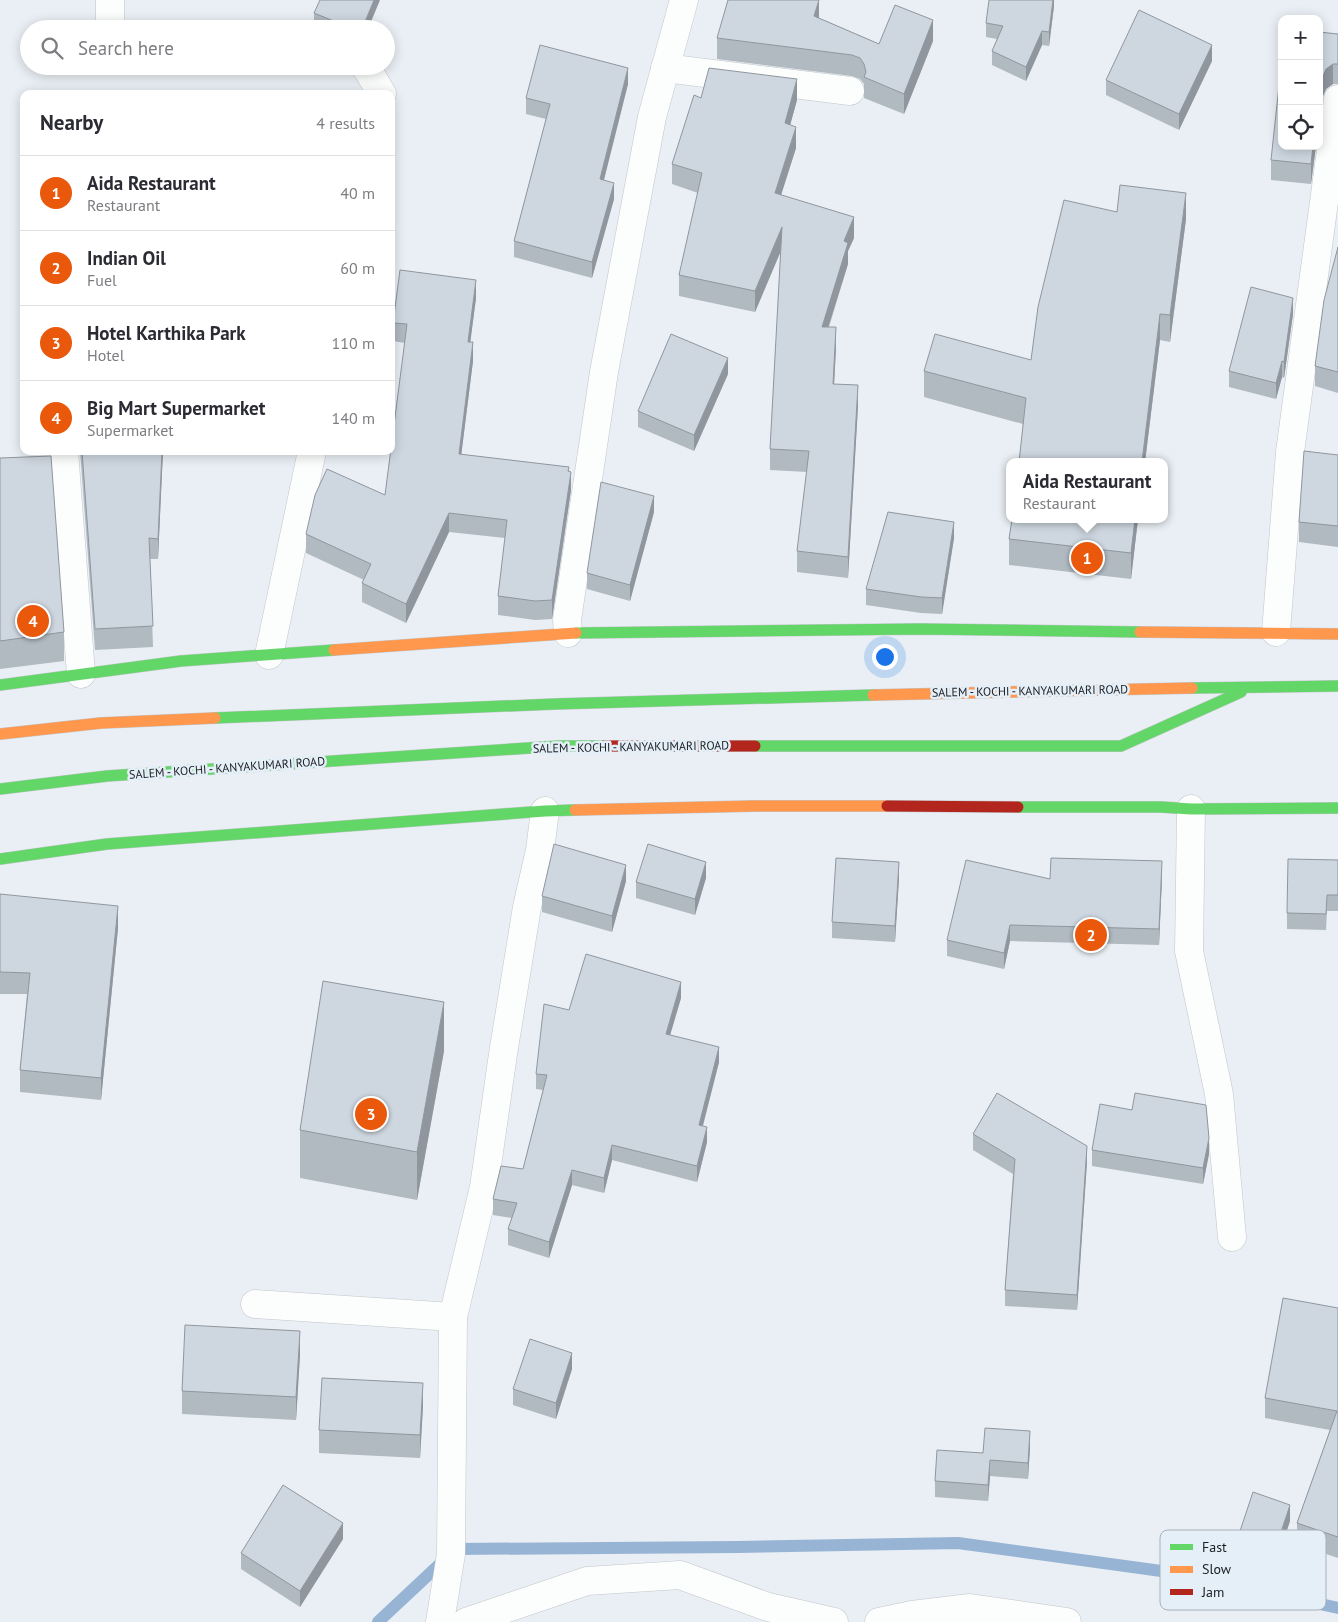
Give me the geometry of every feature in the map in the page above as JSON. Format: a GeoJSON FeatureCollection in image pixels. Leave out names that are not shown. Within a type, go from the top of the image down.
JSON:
{"type":"FeatureCollection","features":[{"type":"Feature","properties":{"kind":"main road"},"geometry":{"type":"LineString","coordinates":[[0,684],[181,661],[568,633],[920,629],[1338,634]]}},
{"type":"Feature","properties":{"kind":"main road","name":"SALEM - KOCHI - KANYAKUMARI ROAD"},"geometry":{"type":"LineString","coordinates":[[0,734],[101,723],[555,704],[1106,689],[1338,686]]}},
{"type":"Feature","properties":{"kind":"main road","name":"SALEM - KOCHI - KANYAKUMARI ROAD"},"geometry":{"type":"LineString","coordinates":[[0,789],[107,776],[560,746],[1121,746],[1252,687]]}},
{"type":"Feature","properties":{"kind":"main road"},"geometry":{"type":"LineString","coordinates":[[0,859],[107,844],[545,811],[755,806],[1161,807],[1191,810],[1338,808]]}},
{"type":"Feature","properties":{"kind":"street"},"geometry":{"type":"LineString","coordinates":[[110,0],[110,20]]}},
{"type":"Feature","properties":{"kind":"street"},"geometry":{"type":"LineString","coordinates":[[568,633],[567,620],[604,372],[652,117],[684,0]]}},
{"type":"Feature","properties":{"kind":"street"},"geometry":{"type":"LineString","coordinates":[[666,68],[850,91]]}},
{"type":"Feature","properties":{"kind":"street"},"geometry":{"type":"LineString","coordinates":[[371,75],[380,90]]}},
{"type":"Feature","properties":{"kind":"street"},"geometry":{"type":"LineString","coordinates":[[1276,632],[1290,452],[1338,99]]}},
{"type":"Feature","properties":{"kind":"street"},"geometry":{"type":"LineString","coordinates":[[64,455],[81,674]]}},
{"type":"Feature","properties":{"kind":"street"},"geometry":{"type":"LineString","coordinates":[[269,655],[311,455]]}},
{"type":"Feature","properties":{"kind":"street"},"geometry":{"type":"LineString","coordinates":[[1191,810],[1189,951],[1219,1094],[1232,1237]]}},
{"type":"Feature","properties":{"kind":"street"},"geometry":{"type":"LineString","coordinates":[[440,1622],[451,1554],[453,1317],[484,1188],[503,1054],[527,907],[540,850],[545,811]]}},
{"type":"Feature","properties":{"kind":"street"},"geometry":{"type":"LineString","coordinates":[[255,1304],[453,1317]]}},
{"type":"Feature","properties":{"kind":"street"},"geometry":{"type":"LineString","coordinates":[[466,1622],[587,1581],[680,1575],[768,1606],[834,1622]]}},
{"type":"Feature","properties":{"kind":"street"},"geometry":{"type":"LineString","coordinates":[[879,1622],[970,1608],[1067,1622]]}},
{"type":"Feature","properties":{"kind":"building"},"geometry":{"type":"Polygon","coordinates":[[[320,0],[374,0],[366,20],[331,20],[314,13],[320,0]]]}},
{"type":"Feature","properties":{"kind":"building"},"geometry":{"type":"Polygon","coordinates":[[[728,0],[819,0],[814,16],[879,44],[895,5],[933,20],[904,94],[864,77],[866,72],[864,64],[860,58],[852,55],[717,38],[728,0]]]}},
{"type":"Feature","properties":{"kind":"building"},"geometry":{"type":"Polygon","coordinates":[[[989,0],[1053,0],[1049,32],[1042,31],[1026,67],[992,51],[1003,26],[986,23],[989,0]]]}},
{"type":"Feature","properties":{"kind":"building"},"geometry":{"type":"Polygon","coordinates":[[[1139,10],[1212,45],[1179,114],[1106,80],[1139,10]]]}},
{"type":"Feature","properties":{"kind":"building"},"geometry":{"type":"Polygon","coordinates":[[[1323,32],[1338,34],[1338,64],[1333,64],[1326,69],[1323,76],[1323,32]]]}},
{"type":"Feature","properties":{"kind":"building"},"geometry":{"type":"Polygon","coordinates":[[[540,45],[628,68],[600,179],[614,183],[592,262],[514,241],[550,104],[526,98],[540,45]]]}},
{"type":"Feature","properties":{"kind":"building"},"geometry":{"type":"Polygon","coordinates":[[[709,68],[797,79],[785,123],[796,127],[775,193],[854,217],[844,241],[848,243],[822,327],[836,327],[833,384],[858,385],[848,557],[797,551],[809,451],[770,449],[782,227],[755,291],[679,275],[702,173],[672,164],[694,95],[701,98],[709,68]]]}},
{"type":"Feature","properties":{"kind":"building"},"geometry":{"type":"Polygon","coordinates":[[[1278,95],[1278,150],[1313,150],[1311,164],[1271,160],[1278,95]]]}},
{"type":"Feature","properties":{"kind":"building"},"geometry":{"type":"Polygon","coordinates":[[[1120,185],[1186,193],[1170,315],[1160,314],[1142,458],[1019,458],[1026,398],[924,371],[935,334],[1031,360],[1038,307],[1064,200],[1117,212],[1120,185]]]}},
{"type":"Feature","properties":{"kind":"building"},"geometry":{"type":"Polygon","coordinates":[[[1338,247],[1338,372],[1315,366],[1324,300],[1338,247]]]}},
{"type":"Feature","properties":{"kind":"building"},"geometry":{"type":"Polygon","coordinates":[[[400,270],[476,280],[468,342],[473,342],[459,454],[569,467],[568,471],[571,472],[552,600],[535,601],[498,596],[507,520],[449,513],[406,604],[362,583],[371,564],[306,534],[315,495],[327,469],[385,495],[390,455],[395,455],[395,417],[407,324],[395,323],[400,270]]]}},
{"type":"Feature","properties":{"kind":"building"},"geometry":{"type":"Polygon","coordinates":[[[1251,287],[1293,298],[1284,362],[1282,361],[1276,383],[1229,371],[1251,287]]]}},
{"type":"Feature","properties":{"kind":"building"},"geometry":{"type":"Polygon","coordinates":[[[671,334],[728,358],[694,435],[638,411],[671,334]]]}},
{"type":"Feature","properties":{"kind":"building"},"geometry":{"type":"Polygon","coordinates":[[[1304,451],[1338,455],[1338,526],[1299,522],[1304,451]]]}},
{"type":"Feature","properties":{"kind":"building"},"geometry":{"type":"Polygon","coordinates":[[[82,455],[162,455],[158,539],[149,538],[153,626],[95,629],[82,455]]]}},
{"type":"Feature","properties":{"kind":"building"},"geometry":{"type":"Polygon","coordinates":[[[51,456],[64,632],[0,641],[0,458],[51,456]]]}},
{"type":"Feature","properties":{"kind":"building"},"geometry":{"type":"Polygon","coordinates":[[[601,482],[654,496],[630,585],[587,573],[601,482]]]}},
{"type":"Feature","properties":{"kind":"building"},"geometry":{"type":"Polygon","coordinates":[[[888,512],[954,522],[942,598],[866,589],[888,512]]]}},
{"type":"Feature","properties":{"kind":"building"},"geometry":{"type":"Polygon","coordinates":[[[1011,523],[1135,523],[1131,553],[1009,539],[1011,523]]]}},
{"type":"Feature","properties":{"kind":"building"},"geometry":{"type":"Polygon","coordinates":[[[554,844],[626,865],[612,916],[542,896],[554,844]]]}},
{"type":"Feature","properties":{"kind":"building"},"geometry":{"type":"Polygon","coordinates":[[[648,844],[706,862],[695,899],[636,882],[648,844]]]}},
{"type":"Feature","properties":{"kind":"building"},"geometry":{"type":"Polygon","coordinates":[[[836,858],[899,862],[895,926],[832,922],[836,858]]]}},
{"type":"Feature","properties":{"kind":"building"},"geometry":{"type":"Polygon","coordinates":[[[1051,858],[1162,861],[1159,929],[1010,925],[1004,953],[947,940],[966,860],[1050,879],[1051,858]]]}},
{"type":"Feature","properties":{"kind":"building"},"geometry":{"type":"Polygon","coordinates":[[[1288,859],[1338,860],[1338,895],[1327,895],[1326,914],[1287,913],[1288,859]]]}},
{"type":"Feature","properties":{"kind":"building"},"geometry":{"type":"Polygon","coordinates":[[[0,894],[118,906],[101,1078],[20,1070],[30,973],[0,972],[0,894]]]}},
{"type":"Feature","properties":{"kind":"building"},"geometry":{"type":"Polygon","coordinates":[[[586,954],[681,982],[666,1034],[719,1047],[699,1125],[707,1127],[697,1166],[612,1145],[604,1178],[572,1170],[549,1242],[508,1229],[517,1203],[493,1199],[501,1166],[523,1169],[547,1075],[536,1074],[544,1004],[569,1010],[586,954]]]}},
{"type":"Feature","properties":{"kind":"building"},"geometry":{"type":"Polygon","coordinates":[[[323,981],[444,1002],[417,1152],[300,1130],[323,981]]]}},
{"type":"Feature","properties":{"kind":"building"},"geometry":{"type":"Polygon","coordinates":[[[997,1093],[1087,1146],[1077,1295],[1005,1290],[1015,1159],[973,1134],[997,1093]]]}},
{"type":"Feature","properties":{"kind":"building"},"geometry":{"type":"Polygon","coordinates":[[[1135,1093],[1206,1105],[1209,1138],[1203,1168],[1092,1150],[1100,1104],[1132,1110],[1135,1093]]]}},
{"type":"Feature","properties":{"kind":"building"},"geometry":{"type":"Polygon","coordinates":[[[1283,1298],[1338,1308],[1338,1537],[1326,1533],[1326,1530],[1318,1530],[1297,1523],[1337,1411],[1265,1398],[1283,1298]]]}},
{"type":"Feature","properties":{"kind":"building"},"geometry":{"type":"Polygon","coordinates":[[[185,1325],[300,1331],[296,1397],[182,1391],[185,1325]]]}},
{"type":"Feature","properties":{"kind":"building"},"geometry":{"type":"Polygon","coordinates":[[[530,1339],[572,1353],[556,1403],[513,1389],[530,1339]]]}},
{"type":"Feature","properties":{"kind":"building"},"geometry":{"type":"Polygon","coordinates":[[[322,1378],[423,1383],[420,1435],[319,1430],[322,1378]]]}},
{"type":"Feature","properties":{"kind":"building"},"geometry":{"type":"Polygon","coordinates":[[[985,1428],[1030,1431],[1028,1463],[990,1460],[988,1485],[935,1481],[937,1450],[983,1453],[985,1428]]]}},
{"type":"Feature","properties":{"kind":"building"},"geometry":{"type":"Polygon","coordinates":[[[283,1485],[343,1523],[300,1591],[241,1553],[283,1485]]]}},
{"type":"Feature","properties":{"kind":"building"},"geometry":{"type":"Polygon","coordinates":[[[1253,1492],[1290,1505],[1282,1530],[1240,1530],[1253,1492]]]}},
{"type":"Feature","properties":{"kind":"waterway"},"geometry":{"type":"LineString","coordinates":[[378,1622],[456,1549],[958,1543],[1160,1571]]}},
{"type":"Feature","properties":{"kind":"waterway"},"geometry":{"type":"LineString","coordinates":[[1326,1605],[1338,1608]]}},
{"type":"Feature","properties":{"kind":"traffic: fast"},"geometry":{"type":"LineString","coordinates":[[576,633],[920,629],[1140,632]]}},
{"type":"Feature","properties":{"kind":"traffic: fast"},"geometry":{"type":"LineString","coordinates":[[0,685],[181,661],[334,650]]}},
{"type":"Feature","properties":{"kind":"traffic: fast"},"geometry":{"type":"LineString","coordinates":[[1192,688],[1338,686]]}},
{"type":"Feature","properties":{"kind":"traffic: fast"},"geometry":{"type":"LineString","coordinates":[[755,746],[1121,746],[1241,692]]}},
{"type":"Feature","properties":{"kind":"traffic: fast"},"geometry":{"type":"LineString","coordinates":[[215,718],[555,704],[873,695]]}},
{"type":"Feature","properties":{"kind":"traffic: fast"},"geometry":{"type":"LineString","coordinates":[[0,789],[107,776],[559,746],[604,746]]}},
{"type":"Feature","properties":{"kind":"traffic: fast"},"geometry":{"type":"LineString","coordinates":[[1018,807],[1338,808]]}},
{"type":"Feature","properties":{"kind":"traffic: fast"},"geometry":{"type":"LineString","coordinates":[[0,859],[107,844],[575,810]]}},
{"type":"Feature","properties":{"kind":"traffic: slow"},"geometry":{"type":"LineString","coordinates":[[1140,632],[1338,634]]}},
{"type":"Feature","properties":{"kind":"traffic: slow"},"geometry":{"type":"LineString","coordinates":[[334,650],[576,633]]}},
{"type":"Feature","properties":{"kind":"traffic: slow"},"geometry":{"type":"LineString","coordinates":[[873,695],[1192,688]]}},
{"type":"Feature","properties":{"kind":"traffic: slow"},"geometry":{"type":"LineString","coordinates":[[0,734],[101,723],[215,718]]}},
{"type":"Feature","properties":{"kind":"traffic: slow"},"geometry":{"type":"LineString","coordinates":[[575,810],[755,806],[887,806]]}},
{"type":"Feature","properties":{"kind":"traffic: jam"},"geometry":{"type":"LineString","coordinates":[[604,746],[755,746]]}},
{"type":"Feature","properties":{"kind":"traffic: jam"},"geometry":{"type":"LineString","coordinates":[[887,806],[1018,807]]}},
{"type":"Feature","properties":{"kind":"place","name":"Aida Restaurant"},"geometry":{"type":"Point","coordinates":[1087,558]}},
{"type":"Feature","properties":{"kind":"place","name":"Big Mart Supermarket"},"geometry":{"type":"Point","coordinates":[33,621]}},
{"type":"Feature","properties":{"kind":"place","name":"Indian Oil"},"geometry":{"type":"Point","coordinates":[1091,935]}},
{"type":"Feature","properties":{"kind":"place","name":"Hotel Karthika Park"},"geometry":{"type":"Point","coordinates":[371,1114]}}]}
